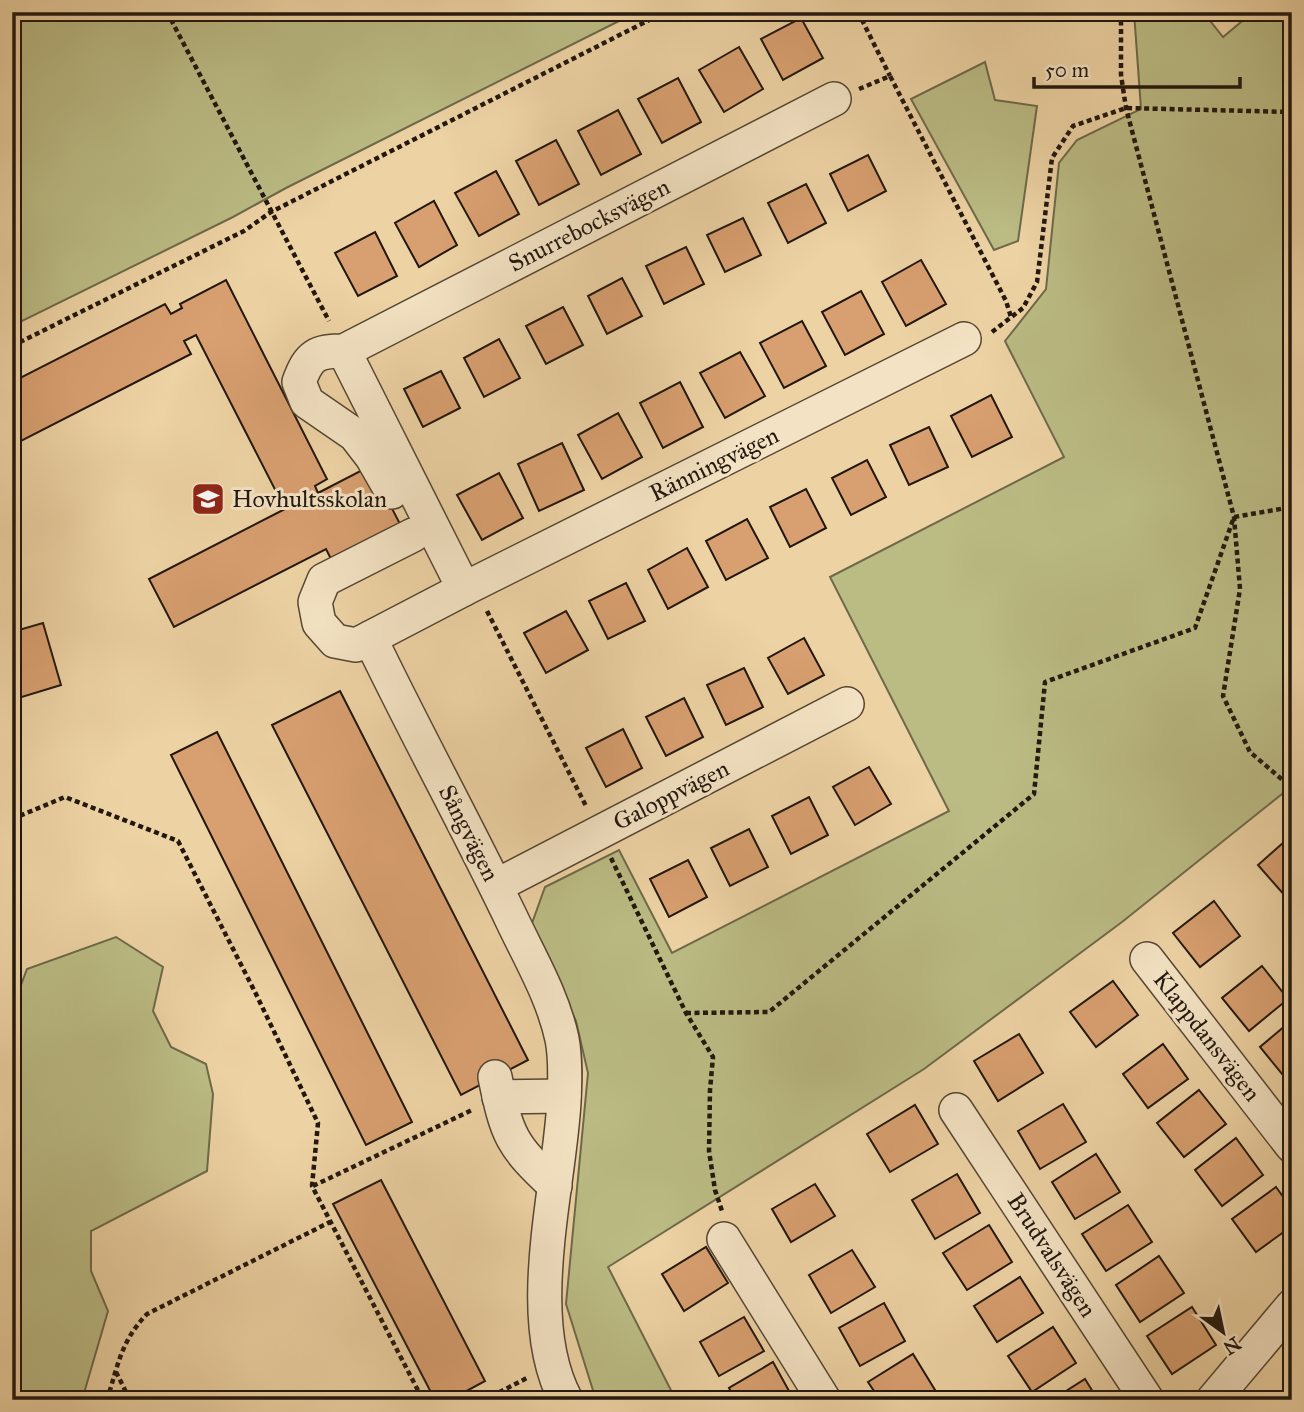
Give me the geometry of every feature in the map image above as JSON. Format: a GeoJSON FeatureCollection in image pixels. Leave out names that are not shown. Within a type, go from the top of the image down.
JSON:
{"type":"FeatureCollection","features":[{"type":"Feature","properties":{"kind":"street","name":"Snurrebocksvägen"},"geometry":{"type":"LineString","coordinates":[[428,541],[355,435],[307,402],[299,382],[306,363],[323,351],[344,351],[834,99]]}},
{"type":"Feature","properties":{"kind":"street","name":"Ränningvägen"},"geometry":{"type":"LineString","coordinates":[[469,586],[964,339]]}},
{"type":"Feature","properties":{"kind":"street"},"geometry":{"type":"LineString","coordinates":[[344,351],[428,541],[469,586],[356,645],[335,640],[319,623],[315,602],[324,580],[428,541]]}},
{"type":"Feature","properties":{"kind":"street","name":"Sångvägen"},"geometry":{"type":"LineString","coordinates":[[370,638],[496,886],[554,1009],[563,1041],[564,1096],[547,1250],[546,1313],[553,1364],[566,1400]]}},
{"type":"Feature","properties":{"kind":"street","name":"Galoppvägen"},"geometry":{"type":"LineString","coordinates":[[496,886],[847,704]]}},
{"type":"Feature","properties":{"kind":"street","name":"Klappdansvägen"},"geometry":{"type":"LineString","coordinates":[[1147,959],[1292,1146]]}},
{"type":"Feature","properties":{"kind":"street"},"geometry":{"type":"LineString","coordinates":[[555,1186],[518,1149],[507,1128],[497,1087],[564,1096]]}},
{"type":"Feature","properties":{"kind":"street","name":"Brudvalsvägen"},"geometry":{"type":"LineString","coordinates":[[956,1110],[1147,1400]]}},
{"type":"Feature","properties":{"kind":"street"},"geometry":{"type":"LineString","coordinates":[[724,1239],[824,1400]]}},
{"type":"Feature","properties":{"kind":"street"},"geometry":{"type":"LineString","coordinates":[[1213,1400],[1292,1306]]}},
{"type":"Feature","properties":{"kind":"path"},"geometry":{"type":"LineString","coordinates":[[167,12],[344,351]]}},
{"type":"Feature","properties":{"kind":"path"},"geometry":{"type":"LineString","coordinates":[[12,346],[244,231],[271,212],[665,12]]}},
{"type":"Feature","properties":{"kind":"path"},"geometry":{"type":"LineString","coordinates":[[858,12],[1006,301],[1011,317]]}},
{"type":"Feature","properties":{"kind":"path"},"geometry":{"type":"LineString","coordinates":[[1121,12],[1121,75],[1126,107],[1234,517],[1240,589],[1223,696],[1250,752],[1292,788]]}},
{"type":"Feature","properties":{"kind":"path"},"geometry":{"type":"LineString","coordinates":[[834,99],[890,76]]}},
{"type":"Feature","properties":{"kind":"path"},"geometry":{"type":"LineString","coordinates":[[964,339],[995,331],[1023,308],[1037,282],[1052,158],[1073,126],[1126,107],[1292,112]]}},
{"type":"Feature","properties":{"kind":"path"},"geometry":{"type":"LineString","coordinates":[[1234,517],[1292,507]]}},
{"type":"Feature","properties":{"kind":"path"},"geometry":{"type":"LineString","coordinates":[[686,1013],[769,1012],[1034,794],[1045,682],[1195,628],[1234,517]]}},
{"type":"Feature","properties":{"kind":"path"},"geometry":{"type":"LineString","coordinates":[[469,586],[600,832],[686,1013],[713,1057],[709,1151],[715,1190],[724,1216],[724,1239]]}},
{"type":"Feature","properties":{"kind":"path"},"geometry":{"type":"LineString","coordinates":[[12,819],[65,797],[178,841],[318,1123],[312,1186],[423,1400]]}},
{"type":"Feature","properties":{"kind":"path"},"geometry":{"type":"LineString","coordinates":[[312,1186],[497,1087]]}},
{"type":"Feature","properties":{"kind":"path"},"geometry":{"type":"LineString","coordinates":[[107,1400],[123,1346],[132,1329],[147,1314],[330,1222]]}},
{"type":"Feature","properties":{"kind":"path"},"geometry":{"type":"LineString","coordinates":[[484,1400],[553,1364]]}},
{"type":"Feature","properties":{"kind":"path"},"geometry":{"type":"LineString","coordinates":[[116,1371],[130,1400]]}},
{"type":"Feature","properties":{"kind":"green space"},"geometry":{"type":"Polygon","coordinates":[[[36,12],[637,12],[12,326],[12,28],[36,12]]]}},
{"type":"Feature","properties":{"kind":"green space"},"geometry":{"type":"Polygon","coordinates":[[[1134,12],[1203,12],[1223,37],[1253,12],[1292,12],[1292,786],[1122,922],[924,1069],[608,1267],[676,1400],[596,1400],[566,1304],[588,1073],[576,1021],[531,926],[545,887],[619,850],[672,953],[949,811],[830,577],[1064,457],[1005,341],[1046,289],[1059,163],[1077,140],[1141,109],[1134,12]]]}},
{"type":"Feature","properties":{"kind":"green space"},"geometry":{"type":"Polygon","coordinates":[[[985,62],[995,100],[1037,106],[1018,241],[994,250],[911,99],[985,62]]]}},
{"type":"Feature","properties":{"kind":"green space"},"geometry":{"type":"Polygon","coordinates":[[[116,937],[163,967],[153,1011],[171,1047],[206,1064],[213,1094],[207,1171],[91,1231],[91,1271],[108,1311],[82,1400],[12,1400],[12,1009],[27,969],[116,937]]]}},
{"type":"Feature","properties":{"kind":"building"},"geometry":{"type":"Polygon","coordinates":[[[801,18],[823,58],[783,80],[761,39],[801,18]]]}},
{"type":"Feature","properties":{"kind":"building"},"geometry":{"type":"Polygon","coordinates":[[[739,47],[763,89],[724,112],[699,70],[739,47]]]}},
{"type":"Feature","properties":{"kind":"building"},"geometry":{"type":"Polygon","coordinates":[[[678,78],[701,122],[662,143],[638,99],[678,78]]]}},
{"type":"Feature","properties":{"kind":"building"},"geometry":{"type":"Polygon","coordinates":[[[618,110],[641,154],[601,175],[578,131],[618,110]]]}},
{"type":"Feature","properties":{"kind":"building"},"geometry":{"type":"Polygon","coordinates":[[[556,140],[579,184],[539,205],[516,161],[556,140]]]}},
{"type":"Feature","properties":{"kind":"building"},"geometry":{"type":"Polygon","coordinates":[[[868,155],[886,191],[848,211],[830,174],[868,155]]]}},
{"type":"Feature","properties":{"kind":"building"},"geometry":{"type":"Polygon","coordinates":[[[496,171],[519,214],[479,236],[455,193],[496,171]]]}},
{"type":"Feature","properties":{"kind":"building"},"geometry":{"type":"Polygon","coordinates":[[[806,184],[826,223],[788,243],[768,203],[806,184]]]}},
{"type":"Feature","properties":{"kind":"building"},"geometry":{"type":"Polygon","coordinates":[[[434,201],[457,245],[419,267],[395,223],[434,201]]]}},
{"type":"Feature","properties":{"kind":"building"},"geometry":{"type":"Polygon","coordinates":[[[743,218],[761,255],[725,272],[707,235],[743,218]]]}},
{"type":"Feature","properties":{"kind":"building"},"geometry":{"type":"Polygon","coordinates":[[[375,232],[397,276],[358,296],[335,253],[375,232]]]}},
{"type":"Feature","properties":{"kind":"building"},"geometry":{"type":"Polygon","coordinates":[[[686,247],[704,284],[664,304],[646,266],[686,247]]]}},
{"type":"Feature","properties":{"kind":"building"},"geometry":{"type":"Polygon","coordinates":[[[921,260],[946,304],[906,326],[882,282],[921,260]]]}},
{"type":"Feature","properties":{"kind":"building"},"geometry":{"type":"Polygon","coordinates":[[[622,278],[642,316],[607,334],[588,296],[622,278]]]}},
{"type":"Feature","properties":{"kind":"building"},"geometry":{"type":"Polygon","coordinates":[[[226,280],[327,479],[315,486],[318,493],[370,466],[400,524],[331,559],[326,549],[174,627],[149,579],[285,509],[196,335],[184,341],[191,354],[19,442],[12,428],[12,382],[165,304],[171,314],[182,308],[180,304],[226,280]]]}},
{"type":"Feature","properties":{"kind":"building"},"geometry":{"type":"Polygon","coordinates":[[[861,291],[884,334],[845,355],[822,312],[861,291]]]}},
{"type":"Feature","properties":{"kind":"building"},"geometry":{"type":"Polygon","coordinates":[[[563,307],[583,345],[546,364],[526,326],[563,307]]]}},
{"type":"Feature","properties":{"kind":"building"},"geometry":{"type":"Polygon","coordinates":[[[802,321],[826,366],[784,388],[760,343],[802,321]]]}},
{"type":"Feature","properties":{"kind":"building"},"geometry":{"type":"Polygon","coordinates":[[[499,339],[520,378],[484,397],[464,358],[499,339]]]}},
{"type":"Feature","properties":{"kind":"building"},"geometry":{"type":"Polygon","coordinates":[[[740,352],[765,396],[725,418],[700,373],[740,352]]]}},
{"type":"Feature","properties":{"kind":"building"},"geometry":{"type":"Polygon","coordinates":[[[441,371],[460,408],[423,427],[404,389],[441,371]]]}},
{"type":"Feature","properties":{"kind":"building"},"geometry":{"type":"Polygon","coordinates":[[[680,382],[703,427],[663,448],[640,403],[680,382]]]}},
{"type":"Feature","properties":{"kind":"building"},"geometry":{"type":"Polygon","coordinates":[[[991,395],[1012,437],[972,457],[951,416],[991,395]]]}},
{"type":"Feature","properties":{"kind":"building"},"geometry":{"type":"Polygon","coordinates":[[[618,413],[642,457],[602,479],[578,435],[618,413]]]}},
{"type":"Feature","properties":{"kind":"building"},"geometry":{"type":"Polygon","coordinates":[[[929,427],[948,467],[909,485],[890,445],[929,427]]]}},
{"type":"Feature","properties":{"kind":"building"},"geometry":{"type":"Polygon","coordinates":[[[562,443],[584,490],[539,511],[518,464],[562,443]]]}},
{"type":"Feature","properties":{"kind":"building"},"geometry":{"type":"Polygon","coordinates":[[[867,460],[886,497],[851,515],[832,478],[867,460]]]}},
{"type":"Feature","properties":{"kind":"building"},"geometry":{"type":"Polygon","coordinates":[[[499,473],[523,518],[482,540],[457,495],[499,473]]]}},
{"type":"Feature","properties":{"kind":"building"},"geometry":{"type":"Polygon","coordinates":[[[806,489],[826,528],[790,547],[770,507],[806,489]]]}},
{"type":"Feature","properties":{"kind":"building"},"geometry":{"type":"Polygon","coordinates":[[[747,519],[768,558],[726,580],[706,541],[747,519]]]}},
{"type":"Feature","properties":{"kind":"building"},"geometry":{"type":"Polygon","coordinates":[[[687,548],[708,587],[668,609],[648,570],[687,548]]]}},
{"type":"Feature","properties":{"kind":"building"},"geometry":{"type":"Polygon","coordinates":[[[626,583],[645,621],[608,639],[589,601],[626,583]]]}},
{"type":"Feature","properties":{"kind":"building"},"geometry":{"type":"Polygon","coordinates":[[[566,611],[588,650],[546,673],[524,633],[566,611]]]}},
{"type":"Feature","properties":{"kind":"building"},"geometry":{"type":"Polygon","coordinates":[[[43,623],[61,685],[12,700],[12,632],[43,623]]]}},
{"type":"Feature","properties":{"kind":"building"},"geometry":{"type":"Polygon","coordinates":[[[804,638],[824,675],[788,694],[768,658],[804,638]]]}},
{"type":"Feature","properties":{"kind":"building"},"geometry":{"type":"Polygon","coordinates":[[[744,668],[763,707],[726,725],[707,685],[744,668]]]}},
{"type":"Feature","properties":{"kind":"building"},"geometry":{"type":"Polygon","coordinates":[[[340,691],[528,1060],[461,1095],[272,725],[340,691]]]}},
{"type":"Feature","properties":{"kind":"building"},"geometry":{"type":"Polygon","coordinates":[[[684,698],[703,737],[666,756],[646,717],[684,698]]]}},
{"type":"Feature","properties":{"kind":"building"},"geometry":{"type":"Polygon","coordinates":[[[623,729],[642,768],[606,787],[586,748],[623,729]]]}},
{"type":"Feature","properties":{"kind":"building"},"geometry":{"type":"Polygon","coordinates":[[[217,732],[412,1122],[366,1145],[171,755],[217,732]]]}},
{"type":"Feature","properties":{"kind":"building"},"geometry":{"type":"Polygon","coordinates":[[[869,767],[891,804],[855,825],[833,787],[869,767]]]}},
{"type":"Feature","properties":{"kind":"building"},"geometry":{"type":"Polygon","coordinates":[[[809,797],[828,835],[791,854],[772,816],[809,797]]]}},
{"type":"Feature","properties":{"kind":"building"},"geometry":{"type":"Polygon","coordinates":[[[749,829],[768,867],[730,886],[711,848],[749,829]]]}},
{"type":"Feature","properties":{"kind":"building"},"geometry":{"type":"Polygon","coordinates":[[[1292,835],[1292,894],[1287,898],[1258,865],[1292,835]]]}},
{"type":"Feature","properties":{"kind":"building"},"geometry":{"type":"Polygon","coordinates":[[[688,860],[707,897],[669,917],[650,879],[688,860]]]}},
{"type":"Feature","properties":{"kind":"building"},"geometry":{"type":"Polygon","coordinates":[[[1214,901],[1240,936],[1200,967],[1173,933],[1214,901]]]}},
{"type":"Feature","properties":{"kind":"building"},"geometry":{"type":"Polygon","coordinates":[[[1262,966],[1288,999],[1249,1031],[1222,998],[1262,966]]]}},
{"type":"Feature","properties":{"kind":"building"},"geometry":{"type":"Polygon","coordinates":[[[1113,981],[1138,1015],[1096,1047],[1070,1012],[1113,981]]]}},
{"type":"Feature","properties":{"kind":"building"},"geometry":{"type":"Polygon","coordinates":[[[1292,1020],[1292,1076],[1287,1080],[1260,1047],[1292,1020]]]}},
{"type":"Feature","properties":{"kind":"building"},"geometry":{"type":"Polygon","coordinates":[[[1019,1034],[1043,1073],[998,1101],[974,1061],[1019,1034]]]}},
{"type":"Feature","properties":{"kind":"building"},"geometry":{"type":"Polygon","coordinates":[[[1163,1044],[1188,1079],[1148,1108],[1123,1074],[1163,1044]]]}},
{"type":"Feature","properties":{"kind":"building"},"geometry":{"type":"Polygon","coordinates":[[[1199,1090],[1226,1124],[1184,1157],[1157,1123],[1199,1090]]]}},
{"type":"Feature","properties":{"kind":"building"},"geometry":{"type":"Polygon","coordinates":[[[1063,1104],[1086,1142],[1040,1169],[1018,1131],[1063,1104]]]}},
{"type":"Feature","properties":{"kind":"building"},"geometry":{"type":"Polygon","coordinates":[[[915,1105],[938,1144],[890,1172],[867,1134],[915,1105]]]}},
{"type":"Feature","properties":{"kind":"building"},"geometry":{"type":"Polygon","coordinates":[[[1236,1138],[1263,1175],[1222,1206],[1195,1170],[1236,1138]]]}},
{"type":"Feature","properties":{"kind":"building"},"geometry":{"type":"Polygon","coordinates":[[[1096,1154],[1120,1192],[1075,1219],[1052,1182],[1096,1154]]]}},
{"type":"Feature","properties":{"kind":"building"},"geometry":{"type":"Polygon","coordinates":[[[957,1174],[980,1213],[935,1239],[912,1200],[957,1174]]]}},
{"type":"Feature","properties":{"kind":"building"},"geometry":{"type":"Polygon","coordinates":[[[381,1180],[485,1381],[450,1400],[435,1400],[333,1204],[381,1180]]]}},
{"type":"Feature","properties":{"kind":"building"},"geometry":{"type":"Polygon","coordinates":[[[815,1184],[835,1216],[791,1242],[772,1209],[815,1184]]]}},
{"type":"Feature","properties":{"kind":"building"},"geometry":{"type":"Polygon","coordinates":[[[1276,1187],[1292,1209],[1292,1226],[1256,1252],[1232,1219],[1276,1187]]]}},
{"type":"Feature","properties":{"kind":"building"},"geometry":{"type":"Polygon","coordinates":[[[1128,1205],[1152,1242],[1106,1271],[1082,1234],[1128,1205]]]}},
{"type":"Feature","properties":{"kind":"building"},"geometry":{"type":"Polygon","coordinates":[[[989,1225],[1012,1262],[967,1290],[943,1253],[989,1225]]]}},
{"type":"Feature","properties":{"kind":"building"},"geometry":{"type":"Polygon","coordinates":[[[706,1247],[728,1283],[684,1311],[662,1274],[706,1247]]]}},
{"type":"Feature","properties":{"kind":"building"},"geometry":{"type":"Polygon","coordinates":[[[852,1250],[875,1287],[831,1313],[809,1275],[852,1250]]]}},
{"type":"Feature","properties":{"kind":"building"},"geometry":{"type":"Polygon","coordinates":[[[1159,1256],[1184,1293],[1140,1322],[1116,1285],[1159,1256]]]}},
{"type":"Feature","properties":{"kind":"building"},"geometry":{"type":"Polygon","coordinates":[[[1020,1277],[1043,1313],[997,1342],[974,1306],[1020,1277]]]}},
{"type":"Feature","properties":{"kind":"building"},"geometry":{"type":"Polygon","coordinates":[[[884,1303],[905,1341],[860,1366],[839,1328],[884,1303]]]}},
{"type":"Feature","properties":{"kind":"building"},"geometry":{"type":"Polygon","coordinates":[[[1192,1307],[1216,1345],[1172,1374],[1147,1336],[1192,1307]]]}},
{"type":"Feature","properties":{"kind":"building"},"geometry":{"type":"Polygon","coordinates":[[[744,1317],[764,1351],[719,1376],[700,1342],[744,1317]]]}},
{"type":"Feature","properties":{"kind":"building"},"geometry":{"type":"Polygon","coordinates":[[[1053,1327],[1076,1363],[1032,1392],[1008,1356],[1053,1327]]]}},
{"type":"Feature","properties":{"kind":"building"},"geometry":{"type":"Polygon","coordinates":[[[913,1354],[935,1390],[920,1400],[880,1400],[868,1382],[913,1354]]]}},
{"type":"Feature","properties":{"kind":"building"},"geometry":{"type":"Polygon","coordinates":[[[773,1362],[794,1400],[735,1400],[729,1388],[773,1362]]]}},
{"type":"Feature","properties":{"kind":"building"},"geometry":{"type":"Polygon","coordinates":[[[1085,1379],[1098,1400],[1052,1400],[1085,1379]]]}},
{"type":"Feature","properties":{"kind":"place","name":"Hovhultsskolan"},"geometry":{"type":"Point","coordinates":[208,499]}}]}
